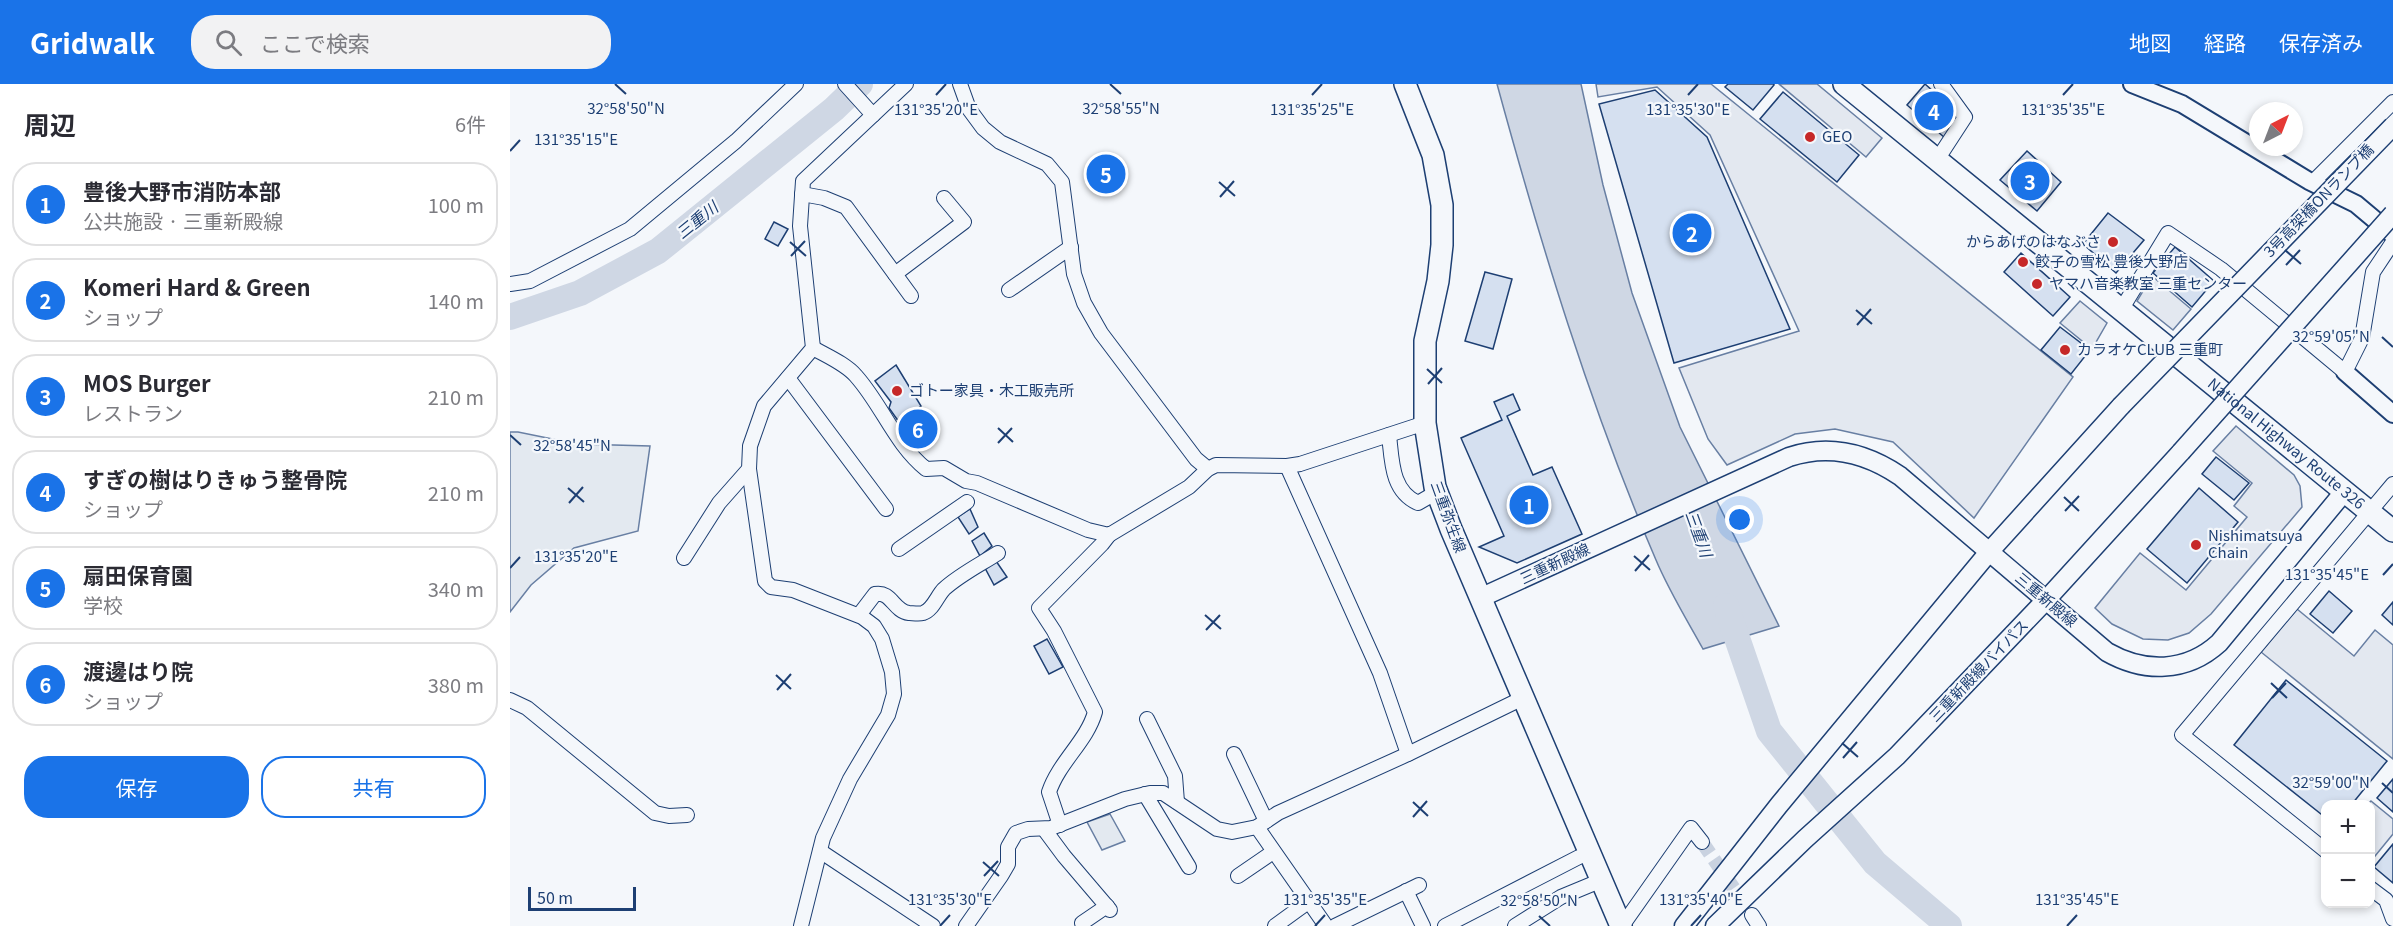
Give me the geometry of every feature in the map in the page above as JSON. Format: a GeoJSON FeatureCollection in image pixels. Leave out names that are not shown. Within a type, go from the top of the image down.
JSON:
{"type":"FeatureCollection","features":[{"type":"Feature","properties":{"kind":"main road","name":"三重弥生線"},"geometry":{"type":"LineString","coordinates":[[1405,84],[1433,155],[1439,181],[1443,223],[1438,281],[1425,341],[1425,423],[1437,492],[1480,598],[1622,926]]}},
{"type":"Feature","properties":{"kind":"main road","name":"National Highway Route 326"},"geometry":{"type":"LineString","coordinates":[[1844,84],[2393,531]]}},
{"type":"Feature","properties":{"kind":"main road","name":"3号高架橋ONランプ橋"},"geometry":{"type":"LineString","coordinates":[[1989,552],[2121,406],[2393,126]]}},
{"type":"Feature","properties":{"kind":"main road","name":"三重新殿線バイパス"},"geometry":{"type":"LineString","coordinates":[[1715,926],[1805,839],[1897,756],[2046,600],[2393,214]]}},
{"type":"Feature","properties":{"kind":"main road","name":"三重新殿線"},"geometry":{"type":"LineString","coordinates":[[1480,598],[1800,453],[1816,450],[1849,453],[1882,465],[1900,476],[2107,652],[2121,660],[2145,667],[2183,664],[2208,652],[2219,643],[2344,492]]}},
{"type":"Feature","properties":{"kind":"main road"},"geometry":{"type":"LineString","coordinates":[[1684,926],[1779,805],[1989,552]]}},
{"type":"Feature","properties":{"kind":"street"},"geometry":{"type":"LineString","coordinates":[[510,284],[530,281],[630,229],[736,141],[796,84]]}},
{"type":"Feature","properties":{"kind":"street"},"geometry":{"type":"LineString","coordinates":[[846,84],[870,113]]}},
{"type":"Feature","properties":{"kind":"street"},"geometry":{"type":"LineString","coordinates":[[801,926],[823,837],[850,779],[888,715],[894,694],[892,672],[882,639],[874,626],[859,615],[793,590],[771,587],[765,580],[749,469],[750,446],[764,406],[813,348],[800,226],[803,181],[870,113],[906,84]]}},
{"type":"Feature","properties":{"kind":"street"},"geometry":{"type":"LineString","coordinates":[[960,84],[969,109],[983,128],[1000,142],[1047,164],[1062,182],[1074,274],[1084,303],[1101,333],[1196,459],[1208,469]]}},
{"type":"Feature","properties":{"kind":"street"},"geometry":{"type":"LineString","coordinates":[[1937,160],[1965,117],[1941,84]]}},
{"type":"Feature","properties":{"kind":"street"},"geometry":{"type":"LineString","coordinates":[[2132,84],[2182,104],[2312,183],[2356,204],[2393,235]]}},
{"type":"Feature","properties":{"kind":"street"},"geometry":{"type":"LineString","coordinates":[[2312,183],[2393,102]]}},
{"type":"Feature","properties":{"kind":"street"},"geometry":{"type":"LineString","coordinates":[[802,194],[824,198],[846,207],[911,296]]}},
{"type":"Feature","properties":{"kind":"street"},"geometry":{"type":"LineString","coordinates":[[895,274],[963,222],[944,198]]}},
{"type":"Feature","properties":{"kind":"street"},"geometry":{"type":"LineString","coordinates":[[2121,310],[2168,233],[2221,269],[2393,414]]}},
{"type":"Feature","properties":{"kind":"street"},"geometry":{"type":"LineString","coordinates":[[2345,372],[2362,338],[2373,272],[2393,242]]}},
{"type":"Feature","properties":{"kind":"street"},"geometry":{"type":"LineString","coordinates":[[1010,290],[1071,247]]}},
{"type":"Feature","properties":{"kind":"street"},"geometry":{"type":"LineString","coordinates":[[813,348],[855,375],[904,445],[926,469],[944,468],[966,481],[977,483],[1088,530],[1109,535]]}},
{"type":"Feature","properties":{"kind":"street"},"geometry":{"type":"LineString","coordinates":[[788,378],[886,508]]}},
{"type":"Feature","properties":{"kind":"street"},"geometry":{"type":"LineString","coordinates":[[1060,825],[1050,792],[1071,753],[1091,726],[1095,711],[1054,631],[1039,609],[1063,582],[1109,535],[1189,487],[1208,469],[1216,465],[1287,466],[1300,464],[1425,423]]}},
{"type":"Feature","properties":{"kind":"street"},"geometry":{"type":"LineString","coordinates":[[1389,435],[1394,476],[1409,499],[1418,503],[1437,492]]}},
{"type":"Feature","properties":{"kind":"street"},"geometry":{"type":"LineString","coordinates":[[1287,466],[1380,674],[1408,754]]}},
{"type":"Feature","properties":{"kind":"street"},"geometry":{"type":"LineString","coordinates":[[684,558],[719,502],[749,469]]}},
{"type":"Feature","properties":{"kind":"street"},"geometry":{"type":"LineString","coordinates":[[2321,848],[2182,735],[2393,484]]}},
{"type":"Feature","properties":{"kind":"street"},"geometry":{"type":"LineString","coordinates":[[899,549],[966,501]]}},
{"type":"Feature","properties":{"kind":"street"},"geometry":{"type":"LineString","coordinates":[[859,615],[875,594],[881,593],[887,596],[899,610],[923,613],[932,606],[944,589],[998,553]]}},
{"type":"Feature","properties":{"kind":"street"},"geometry":{"type":"LineString","coordinates":[[966,926],[1002,876],[1008,864],[1008,847],[1016,833],[1060,825],[1125,799],[1145,794],[1163,793],[1217,829],[1232,832],[1262,824],[1278,813],[1408,754],[1523,698]]}},
{"type":"Feature","properties":{"kind":"street"},"geometry":{"type":"LineString","coordinates":[[510,700],[527,708],[655,813],[669,816],[687,815]]}},
{"type":"Feature","properties":{"kind":"street"},"geometry":{"type":"LineString","coordinates":[[1147,719],[1175,776],[1177,802]]}},
{"type":"Feature","properties":{"kind":"street"},"geometry":{"type":"LineString","coordinates":[[1234,754],[1273,852],[1326,926]]}},
{"type":"Feature","properties":{"kind":"street"},"geometry":{"type":"LineString","coordinates":[[1145,794],[1189,867]]}},
{"type":"Feature","properties":{"kind":"street"},"geometry":{"type":"LineString","coordinates":[[1044,828],[1064,856],[1108,908],[1082,923]]}},
{"type":"Feature","properties":{"kind":"street"},"geometry":{"type":"LineString","coordinates":[[1622,926],[1691,828],[1702,842]]}},
{"type":"Feature","properties":{"kind":"street"},"geometry":{"type":"LineString","coordinates":[[820,851],[933,926]]}},
{"type":"Feature","properties":{"kind":"street"},"geometry":{"type":"LineString","coordinates":[[1238,876],[1273,852]]}},
{"type":"Feature","properties":{"kind":"street"},"geometry":{"type":"LineString","coordinates":[[1445,926],[1590,853]]}},
{"type":"Feature","properties":{"kind":"street"},"geometry":{"type":"LineString","coordinates":[[1515,926],[1561,897],[1602,880]]}},
{"type":"Feature","properties":{"kind":"street"},"geometry":{"type":"LineString","coordinates":[[1335,926],[1419,885]]}},
{"type":"Feature","properties":{"kind":"street"},"geometry":{"type":"LineString","coordinates":[[1406,891],[1423,926]]}},
{"type":"Feature","properties":{"kind":"street"},"geometry":{"type":"LineString","coordinates":[[2375,892],[2386,900],[2393,918]]}},
{"type":"Feature","properties":{"kind":"street"},"geometry":{"type":"LineString","coordinates":[[1275,926],[1308,902]]}},
{"type":"Feature","properties":{"kind":"shaded area"},"geometry":{"type":"Polygon","coordinates":[[[1596,84],[1711,84],[2073,377],[1974,518],[1893,442],[1835,429],[1795,434],[1727,465],[1708,439],[1679,368],[1799,331],[1710,135],[1657,87],[1598,97],[1596,84]]]}},
{"type":"Feature","properties":{"kind":"shaded area"},"geometry":{"type":"Polygon","coordinates":[[[1779,84],[1817,84],[1882,138],[1866,157],[1779,84]]]}},
{"type":"Feature","properties":{"kind":"shaded area"},"geometry":{"type":"Polygon","coordinates":[[[2152,276],[2191,309],[2173,330],[2137,301],[2152,276]]]}},
{"type":"Feature","properties":{"kind":"shaded area"},"geometry":{"type":"Polygon","coordinates":[[[2080,301],[2107,323],[2092,349],[2060,323],[2080,301]]]}},
{"type":"Feature","properties":{"kind":"shaded area"},"geometry":{"type":"Polygon","coordinates":[[[2236,426],[2294,475],[2300,486],[2302,507],[2211,614],[2189,633],[2168,640],[2143,639],[2112,624],[2095,608],[2140,553],[2186,590],[2247,517],[2234,506],[2252,483],[2213,451],[2236,426]]]}},
{"type":"Feature","properties":{"kind":"shaded area"},"geometry":{"type":"Polygon","coordinates":[[[510,432],[577,444],[650,446],[638,531],[574,548],[531,585],[510,612],[510,432]]]}},
{"type":"Feature","properties":{"kind":"shaded area"},"geometry":{"type":"Polygon","coordinates":[[[2297,609],[2354,656],[2375,630],[2393,645],[2393,759],[2261,652],[2297,609]]]}},
{"type":"Feature","properties":{"kind":"shaded area"},"geometry":{"type":"Polygon","coordinates":[[[2375,804],[2393,819],[2393,834],[2375,856],[2375,804]]]}},
{"type":"Feature","properties":{"kind":"shaded area"},"geometry":{"type":"Polygon","coordinates":[[[1110,814],[1125,841],[1102,850],[1087,822],[1110,814]]]}},
{"type":"Feature","properties":{"kind":"water"},"geometry":{"type":"Polygon","coordinates":[[[1497,84],[1581,84],[1603,185],[1632,293],[1680,427],[1779,626],[1703,649],[1672,594],[1632,502],[1588,385],[1549,265],[1497,84]]]}},
{"type":"Feature","properties":{"kind":"building"},"geometry":{"type":"Polygon","coordinates":[[[1728,84],[1774,85],[1753,110],[1725,87],[1728,84]]]}},
{"type":"Feature","properties":{"kind":"building"},"geometry":{"type":"Polygon","coordinates":[[[1925,84],[1961,116],[1945,138],[1907,105],[1925,84]]]}},
{"type":"Feature","properties":{"kind":"building"},"geometry":{"type":"Polygon","coordinates":[[[1655,90],[1707,137],[1790,329],[1674,363],[1599,104],[1655,90]]]}},
{"type":"Feature","properties":{"kind":"building","name":"GEO"},"geometry":{"type":"Polygon","coordinates":[[[1783,92],[1859,155],[1837,182],[1760,119],[1783,92]]]}},
{"type":"Feature","properties":{"kind":"building"},"geometry":{"type":"Polygon","coordinates":[[[2027,151],[2061,182],[2037,211],[2000,180],[2027,151]]]}},
{"type":"Feature","properties":{"kind":"building","name":"からあげのはなぶさ"},"geometry":{"type":"Polygon","coordinates":[[[2108,213],[2144,240],[2116,273],[2083,244],[2108,213]]]}},
{"type":"Feature","properties":{"kind":"building"},"geometry":{"type":"Polygon","coordinates":[[[774,222],[788,229],[778,246],[765,239],[774,222]]]}},
{"type":"Feature","properties":{"kind":"building"},"geometry":{"type":"Polygon","coordinates":[[[2175,247],[2214,281],[2192,307],[2153,273],[2175,247]]]}},
{"type":"Feature","properties":{"kind":"building","name":"ヤマハ音楽教室 三重センター"},"geometry":{"type":"Polygon","coordinates":[[[2021,253],[2070,297],[2053,316],[2004,272],[2021,253]]]}},
{"type":"Feature","properties":{"kind":"building"},"geometry":{"type":"Polygon","coordinates":[[[1485,272],[1512,279],[1493,349],[1465,341],[1485,272]]]}},
{"type":"Feature","properties":{"kind":"building","name":"カラオケCLUB 三重町"},"geometry":{"type":"Polygon","coordinates":[[[2060,327],[2090,350],[2071,374],[2041,350],[2060,327]]]}},
{"type":"Feature","properties":{"kind":"building","name":"ゴトー家具・木工販売所"},"geometry":{"type":"Polygon","coordinates":[[[896,365],[921,406],[899,422],[889,408],[891,402],[875,381],[896,365]]]}},
{"type":"Feature","properties":{"kind":"building"},"geometry":{"type":"Polygon","coordinates":[[[1513,394],[1520,410],[1507,416],[1533,475],[1552,467],[1582,534],[1517,563],[1479,547],[1504,536],[1461,438],[1502,420],[1494,402],[1513,394]]]}},
{"type":"Feature","properties":{"kind":"building"},"geometry":{"type":"Polygon","coordinates":[[[921,415],[932,433],[914,443],[904,424],[921,415]]]}},
{"type":"Feature","properties":{"kind":"building"},"geometry":{"type":"Polygon","coordinates":[[[2216,457],[2249,483],[2234,500],[2202,474],[2216,457]]]}},
{"type":"Feature","properties":{"kind":"building"},"geometry":{"type":"Polygon","coordinates":[[[2199,488],[2238,522],[2187,583],[2147,549],[2199,488]]]}},
{"type":"Feature","properties":{"kind":"building"},"geometry":{"type":"Polygon","coordinates":[[[970,509],[978,527],[969,534],[958,517],[970,509]]]}},
{"type":"Feature","properties":{"kind":"building"},"geometry":{"type":"Polygon","coordinates":[[[984,533],[992,546],[980,556],[972,541],[984,533]]]}},
{"type":"Feature","properties":{"kind":"building"},"geometry":{"type":"Polygon","coordinates":[[[996,561],[1007,577],[994,585],[985,568],[996,561]]]}},
{"type":"Feature","properties":{"kind":"building"},"geometry":{"type":"Polygon","coordinates":[[[2329,591],[2352,611],[2333,633],[2310,614],[2329,591]]]}},
{"type":"Feature","properties":{"kind":"building"},"geometry":{"type":"Polygon","coordinates":[[[2393,602],[2393,625],[2382,615],[2393,602]]]}},
{"type":"Feature","properties":{"kind":"building"},"geometry":{"type":"Polygon","coordinates":[[[1047,639],[1063,667],[1049,674],[1034,646],[1047,639]]]}},
{"type":"Feature","properties":{"kind":"building"},"geometry":{"type":"Polygon","coordinates":[[[2286,680],[2387,761],[2355,800],[2321,800],[2321,814],[2234,745],[2286,680]]]}},
{"type":"Feature","properties":{"kind":"building"},"geometry":{"type":"Polygon","coordinates":[[[2393,779],[2393,812],[2377,798],[2393,779]]]}},
{"type":"Feature","properties":{"kind":"building"},"geometry":{"type":"Polygon","coordinates":[[[2393,844],[2393,883],[2375,866],[2393,844]]]}},
{"type":"Feature","properties":{"kind":"waterway","name":"三重川"},"geometry":{"type":"LineString","coordinates":[[510,317],[580,293],[658,251],[834,109],[860,84]]}},
{"type":"Feature","properties":{"kind":"waterway","name":"三重川"},"geometry":{"type":"LineString","coordinates":[[1726,606],[1769,731],[1875,863],[1949,926]]}},
{"type":"Feature","properties":{"kind":"tunnel"},"geometry":{"type":"LineString","coordinates":[[1702,842],[1752,915]]}},
{"type":"Feature","properties":{"kind":"place","name":"すぎの樹はりきゅう整骨院"},"geometry":{"type":"Point","coordinates":[1934,111]}},
{"type":"Feature","properties":{"kind":"place","name":"GEO"},"geometry":{"type":"Point","coordinates":[1810,137]}},
{"type":"Feature","properties":{"kind":"place","name":"扇田保育園"},"geometry":{"type":"Point","coordinates":[1106,174]}},
{"type":"Feature","properties":{"kind":"place","name":"MOS Burger"},"geometry":{"type":"Point","coordinates":[2030,181]}},
{"type":"Feature","properties":{"kind":"place","name":"Komeri Hard & Green"},"geometry":{"type":"Point","coordinates":[1692,233]}},
{"type":"Feature","properties":{"kind":"place","name":"からあげのはなぶさ"},"geometry":{"type":"Point","coordinates":[2113,242]}},
{"type":"Feature","properties":{"kind":"place","name":"餃子の雪松 豊後大野店"},"geometry":{"type":"Point","coordinates":[2023,262]}},
{"type":"Feature","properties":{"kind":"place","name":"ヤマハ音楽教室 三重センター"},"geometry":{"type":"Point","coordinates":[2037,284]}},
{"type":"Feature","properties":{"kind":"place","name":"カラオケCLUB 三重町"},"geometry":{"type":"Point","coordinates":[2065,350]}},
{"type":"Feature","properties":{"kind":"place","name":"ゴトー家具・木工販売所"},"geometry":{"type":"Point","coordinates":[897,391]}},
{"type":"Feature","properties":{"kind":"place","name":"渡邊はり院"},"geometry":{"type":"Point","coordinates":[918,429]}},
{"type":"Feature","properties":{"kind":"place","name":"豊後大野市消防本部"},"geometry":{"type":"Point","coordinates":[1529,505]}},
{"type":"Feature","properties":{"kind":"place","name":"Nishimatsuya Chain"},"geometry":{"type":"Point","coordinates":[2196,545]}}]}
